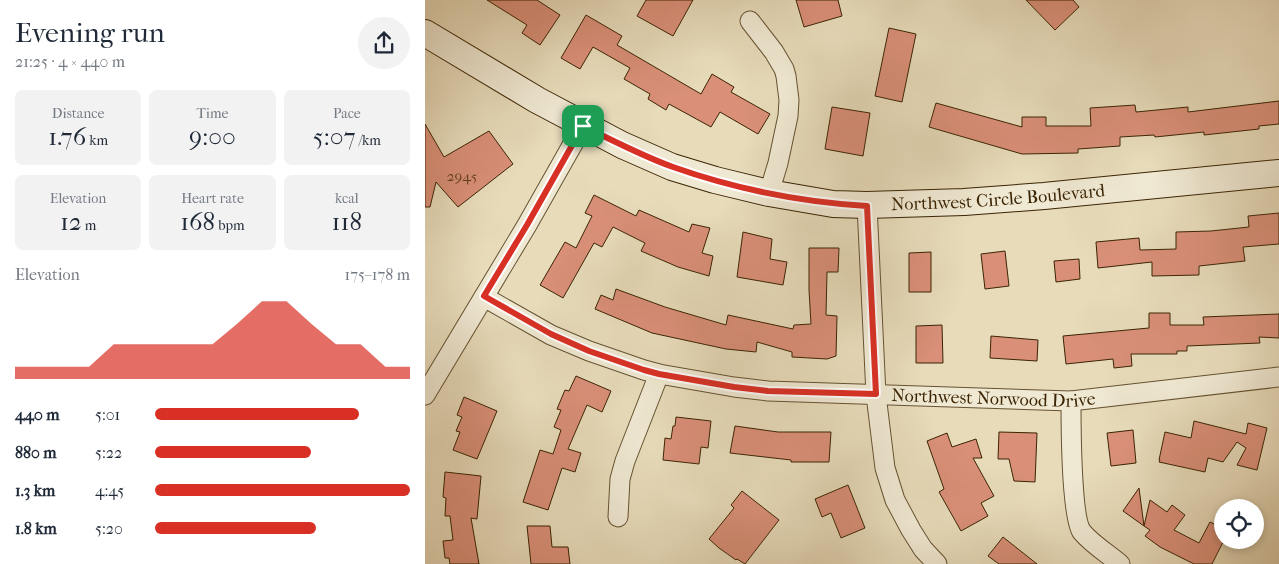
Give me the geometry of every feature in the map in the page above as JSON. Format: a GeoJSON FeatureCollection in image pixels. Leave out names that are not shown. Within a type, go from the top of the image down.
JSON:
{"type":"FeatureCollection","features":[{"type":"Feature","properties":{"kind":"main road","name":"Northwest Circle Boulevard"},"geometry":{"type":"LineString","coordinates":[[425,33],[537,100],[622,145],[673,166],[715,180],[769,194],[833,204],[867,206],[1044,196],[1279,173]]}},
{"type":"Feature","properties":{"kind":"street"},"geometry":{"type":"LineString","coordinates":[[750,21],[774,52],[784,69],[789,100],[788,116],[778,163],[769,194]]}},
{"type":"Feature","properties":{"kind":"street"},"geometry":{"type":"LineString","coordinates":[[425,395],[527,225],[583,126]]}},
{"type":"Feature","properties":{"kind":"street"},"geometry":{"type":"LineString","coordinates":[[867,206],[876,394],[885,468],[895,500],[911,530],[923,549],[937,564]]}},
{"type":"Feature","properties":{"kind":"street","name":"Northwest Norwood Drive"},"geometry":{"type":"LineString","coordinates":[[484,296],[551,334],[589,351],[644,370],[734,387],[768,391],[1071,401],[1279,377]]}},
{"type":"Feature","properties":{"kind":"street"},"geometry":{"type":"LineString","coordinates":[[618,517],[620,479],[625,460],[659,374]]}},
{"type":"Feature","properties":{"kind":"street"},"geometry":{"type":"LineString","coordinates":[[1071,401],[1077,523],[1089,539],[1120,564]]}},
{"type":"Feature","properties":{"kind":"building"},"geometry":{"type":"Polygon","coordinates":[[[487,0],[537,0],[560,15],[540,45],[522,33],[527,25],[487,0]]]}},
{"type":"Feature","properties":{"kind":"building"},"geometry":{"type":"Polygon","coordinates":[[[646,0],[693,0],[673,36],[637,16],[646,0]]]}},
{"type":"Feature","properties":{"kind":"building"},"geometry":{"type":"Polygon","coordinates":[[[796,0],[838,0],[842,16],[804,27],[796,0]]]}},
{"type":"Feature","properties":{"kind":"building"},"geometry":{"type":"Polygon","coordinates":[[[1026,0],[1073,0],[1079,7],[1055,30],[1026,0]]]}},
{"type":"Feature","properties":{"kind":"building"},"geometry":{"type":"Polygon","coordinates":[[[586,15],[622,36],[617,45],[701,94],[712,74],[734,87],[731,92],[770,114],[758,134],[720,112],[711,127],[669,104],[666,110],[648,99],[650,94],[624,79],[630,68],[593,47],[580,69],[561,58],[586,15]]]}},
{"type":"Feature","properties":{"kind":"building"},"geometry":{"type":"Polygon","coordinates":[[[889,28],[916,34],[902,102],[875,96],[889,28]]]}},
{"type":"Feature","properties":{"kind":"building"},"geometry":{"type":"Polygon","coordinates":[[[1279,101],[1279,124],[1259,126],[1259,129],[1204,135],[1204,132],[1155,137],[1154,135],[1120,137],[1120,146],[1078,149],[1078,153],[1022,154],[929,127],[936,103],[1022,127],[1022,117],[1046,117],[1046,126],[1091,126],[1090,108],[1135,105],[1136,112],[1188,107],[1188,112],[1279,101]]]}},
{"type":"Feature","properties":{"kind":"building"},"geometry":{"type":"Polygon","coordinates":[[[832,107],[870,113],[863,156],[825,149],[832,107]]]}},
{"type":"Feature","properties":{"kind":"building"},"geometry":{"type":"Polygon","coordinates":[[[425,124],[444,157],[489,131],[513,164],[458,207],[436,182],[430,207],[425,207],[425,124]]]}},
{"type":"Feature","properties":{"kind":"building"},"geometry":{"type":"Polygon","coordinates":[[[594,195],[636,216],[639,210],[689,232],[692,224],[710,228],[702,253],[713,256],[709,276],[678,267],[641,251],[645,243],[613,227],[602,247],[594,243],[563,298],[540,285],[565,242],[576,248],[592,216],[585,213],[594,195]]]}},
{"type":"Feature","properties":{"kind":"building"},"geometry":{"type":"Polygon","coordinates":[[[1279,213],[1279,244],[1243,247],[1245,261],[1199,266],[1199,275],[1152,276],[1152,262],[1098,268],[1096,242],[1139,238],[1140,250],[1176,249],[1176,232],[1249,227],[1248,216],[1279,213]]]}},
{"type":"Feature","properties":{"kind":"building"},"geometry":{"type":"Polygon","coordinates":[[[743,232],[772,239],[770,259],[787,262],[783,285],[737,277],[743,232]]]}},
{"type":"Feature","properties":{"kind":"building"},"geometry":{"type":"Polygon","coordinates":[[[809,248],[839,248],[838,272],[827,272],[826,315],[837,316],[836,356],[827,359],[792,357],[792,352],[757,342],[756,352],[726,349],[652,333],[595,309],[601,295],[613,300],[616,289],[665,307],[726,325],[728,315],[793,329],[794,325],[811,324],[809,248]]]}},
{"type":"Feature","properties":{"kind":"building"},"geometry":{"type":"Polygon","coordinates":[[[1005,251],[1009,286],[985,289],[981,254],[1005,251]]]}},
{"type":"Feature","properties":{"kind":"building"},"geometry":{"type":"Polygon","coordinates":[[[931,252],[931,292],[909,292],[909,253],[931,252]]]}},
{"type":"Feature","properties":{"kind":"building"},"geometry":{"type":"Polygon","coordinates":[[[1079,259],[1080,279],[1056,282],[1054,261],[1079,259]]]}},
{"type":"Feature","properties":{"kind":"building"},"geometry":{"type":"Polygon","coordinates":[[[1149,313],[1170,313],[1170,325],[1204,325],[1203,317],[1279,314],[1279,338],[1259,337],[1260,343],[1187,346],[1187,351],[1177,351],[1177,354],[1131,354],[1132,366],[1114,368],[1113,359],[1066,364],[1063,336],[1149,328],[1149,313]]]}},
{"type":"Feature","properties":{"kind":"building"},"geometry":{"type":"Polygon","coordinates":[[[942,325],[943,363],[916,363],[916,326],[942,325]]]}},
{"type":"Feature","properties":{"kind":"building"},"geometry":{"type":"Polygon","coordinates":[[[991,336],[1038,340],[1037,361],[990,358],[991,336]]]}},
{"type":"Feature","properties":{"kind":"building"},"geometry":{"type":"Polygon","coordinates":[[[576,376],[611,391],[602,412],[587,405],[568,449],[581,453],[575,472],[562,468],[548,510],[523,502],[540,450],[553,454],[561,430],[554,427],[561,410],[557,409],[565,390],[569,391],[576,376]]]}},
{"type":"Feature","properties":{"kind":"building"},"geometry":{"type":"Polygon","coordinates":[[[464,397],[497,411],[477,459],[453,450],[460,432],[456,431],[462,417],[457,415],[464,397]]]}},
{"type":"Feature","properties":{"kind":"building"},"geometry":{"type":"Polygon","coordinates":[[[676,417],[711,421],[708,448],[701,447],[699,464],[663,460],[665,438],[671,439],[676,417]]]}},
{"type":"Feature","properties":{"kind":"building"},"geometry":{"type":"Polygon","coordinates":[[[1194,421],[1246,434],[1248,423],[1267,428],[1257,470],[1237,465],[1246,448],[1237,442],[1223,462],[1208,458],[1205,472],[1159,462],[1165,432],[1191,438],[1194,421]]]}},
{"type":"Feature","properties":{"kind":"building"},"geometry":{"type":"Polygon","coordinates":[[[735,426],[778,432],[831,432],[829,462],[791,462],[791,460],[730,453],[735,426]]]}},
{"type":"Feature","properties":{"kind":"building"},"geometry":{"type":"Polygon","coordinates":[[[1133,430],[1136,463],[1111,466],[1107,433],[1133,430]]]}},
{"type":"Feature","properties":{"kind":"building"},"geometry":{"type":"Polygon","coordinates":[[[999,432],[1037,433],[1035,482],[1014,481],[1009,459],[998,459],[999,432]]]}},
{"type":"Feature","properties":{"kind":"building"},"geometry":{"type":"Polygon","coordinates":[[[947,433],[952,447],[976,439],[982,458],[973,458],[994,496],[981,503],[988,516],[961,531],[939,492],[944,489],[927,441],[947,433]]]}},
{"type":"Feature","properties":{"kind":"building"},"geometry":{"type":"Polygon","coordinates":[[[445,472],[481,476],[477,519],[471,518],[479,564],[450,564],[449,558],[445,558],[443,541],[453,540],[450,516],[445,516],[446,498],[443,497],[445,472]]]}},
{"type":"Feature","properties":{"kind":"building"},"geometry":{"type":"Polygon","coordinates":[[[848,485],[865,528],[841,538],[831,513],[822,517],[815,499],[848,485]]]}},
{"type":"Feature","properties":{"kind":"building"},"geometry":{"type":"Polygon","coordinates":[[[1139,488],[1144,526],[1123,511],[1139,488]]]}},
{"type":"Feature","properties":{"kind":"building"},"geometry":{"type":"Polygon","coordinates":[[[742,491],[779,520],[745,564],[736,560],[709,539],[734,508],[731,505],[742,491]]]}},
{"type":"Feature","properties":{"kind":"building"},"geometry":{"type":"Polygon","coordinates":[[[1150,500],[1167,512],[1172,505],[1185,515],[1174,530],[1199,543],[1210,522],[1214,524],[1214,549],[1220,549],[1212,564],[1194,564],[1160,547],[1145,536],[1150,530],[1144,526],[1150,500]]]}},
{"type":"Feature","properties":{"kind":"building"},"geometry":{"type":"Polygon","coordinates":[[[527,526],[550,526],[552,547],[568,547],[570,564],[531,564],[527,526]]]}},
{"type":"Feature","properties":{"kind":"building"},"geometry":{"type":"Polygon","coordinates":[[[1003,537],[1037,564],[999,564],[988,556],[1003,537]]]}},
{"type":"Feature","properties":{"kind":"route"},"geometry":{"type":"LineString","coordinates":[[583,126],[622,145],[673,166],[715,180],[769,194],[833,204],[867,206],[876,394],[768,391],[659,374],[589,351],[551,334],[484,296],[583,126]]}}]}
